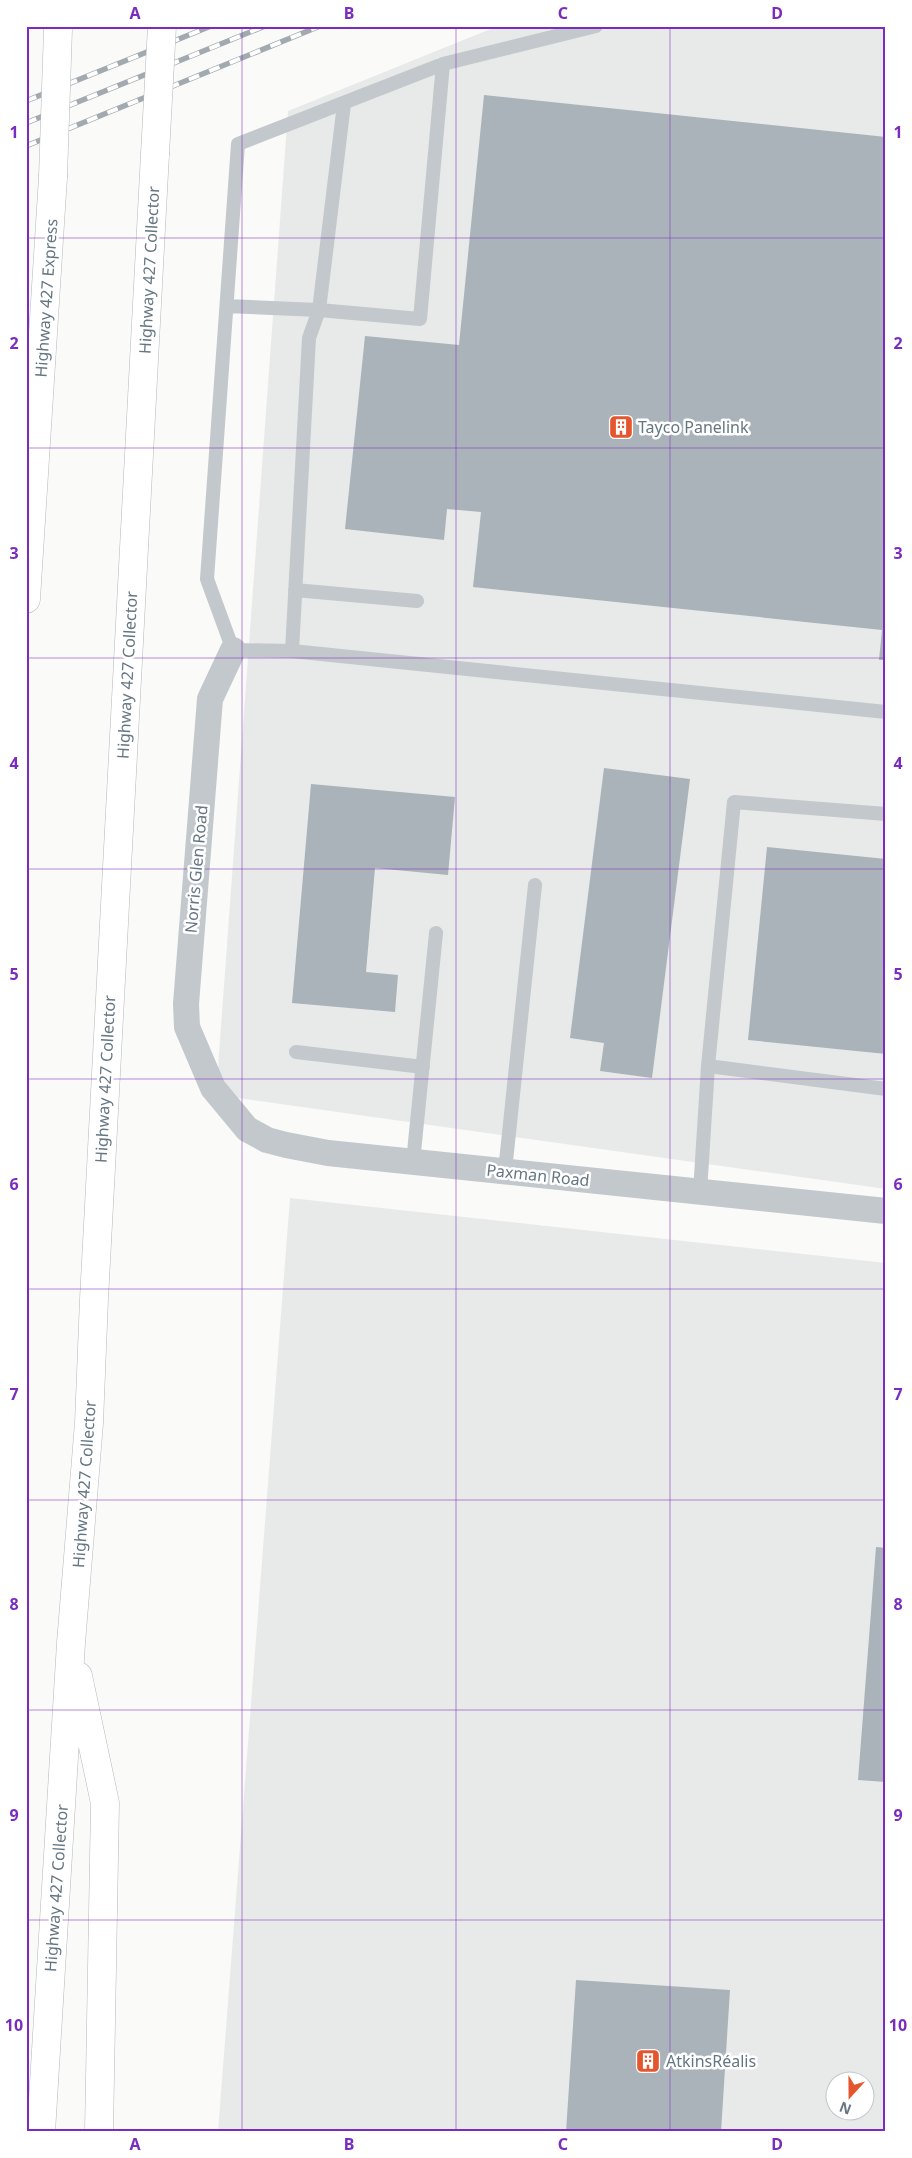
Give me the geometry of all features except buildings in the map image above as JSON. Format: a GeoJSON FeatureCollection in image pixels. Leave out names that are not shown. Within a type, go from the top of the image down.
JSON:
{"type":"FeatureCollection","features":[{"type":"Feature","properties":{"kind":"highway","name":"Highway 427 Collector"},"geometry":{"type":"LineString","coordinates":[[41,2132],[71,1643],[90,1423],[95,1269],[162,26]]}},
{"type":"Feature","properties":{"kind":"highway","name":"Highway 427 Express"},"geometry":{"type":"LineString","coordinates":[[26,599],[54,177],[58,28]]}},
{"type":"Feature","properties":{"kind":"highway"},"geometry":{"type":"LineString","coordinates":[[71,1643],[105,1803],[100,2132]]}},
{"type":"Feature","properties":{"kind":"street","name":"Norris Glen Road"},"geometry":{"type":"LineString","coordinates":[[213,1088],[187,1027],[186,1004],[210,699],[233,650]]}},
{"type":"Feature","properties":{"kind":"street","name":"Paxman Road"},"geometry":{"type":"LineString","coordinates":[[213,1088],[247,1129],[268,1140],[328,1153],[886,1210]]}},
{"type":"Feature","properties":{"kind":"lane"},"geometry":{"type":"LineString","coordinates":[[596,26],[443,64],[238,144],[208,579],[233,650],[292,651],[886,712]]}},
{"type":"Feature","properties":{"kind":"lane"},"geometry":{"type":"LineString","coordinates":[[227,306],[319,310],[420,319],[443,64]]}},
{"type":"Feature","properties":{"kind":"lane"},"geometry":{"type":"LineString","coordinates":[[292,651],[309,338],[319,310],[344,104]]}},
{"type":"Feature","properties":{"kind":"lane"},"geometry":{"type":"LineString","coordinates":[[295,590],[418,601]]}},
{"type":"Feature","properties":{"kind":"lane"},"geometry":{"type":"LineString","coordinates":[[700,1192],[708,1066],[734,802],[886,814]]}},
{"type":"Feature","properties":{"kind":"lane"},"geometry":{"type":"LineString","coordinates":[[505,1172],[535,885]]}},
{"type":"Feature","properties":{"kind":"lane"},"geometry":{"type":"LineString","coordinates":[[414,1162],[436,933]]}},
{"type":"Feature","properties":{"kind":"lane"},"geometry":{"type":"LineString","coordinates":[[296,1052],[423,1067]]}},
{"type":"Feature","properties":{"kind":"lane"},"geometry":{"type":"LineString","coordinates":[[708,1066],[886,1089]]}},
{"type":"Feature","properties":{"kind":"shaded area"},"geometry":{"type":"Polygon","coordinates":[[[498,26],[886,26],[886,1189],[216,1095],[288,111],[498,26]]]}},
{"type":"Feature","properties":{"kind":"shaded area"},"geometry":{"type":"Polygon","coordinates":[[[290,1198],[886,1263],[886,2132],[218,2132],[290,1198]]]}},
{"type":"Feature","properties":{"kind":"railway"},"geometry":{"type":"LineString","coordinates":[[26,101],[211,26]]}},
{"type":"Feature","properties":{"kind":"railway"},"geometry":{"type":"LineString","coordinates":[[26,123],[265,26]]}},
{"type":"Feature","properties":{"kind":"railway"},"geometry":{"type":"LineString","coordinates":[[26,146],[320,26]]}},
{"type":"Feature","properties":{"kind":"place","name":"Tayco Panelink"},"geometry":{"type":"Point","coordinates":[621,427]}},
{"type":"Feature","properties":{"kind":"place","name":"AtkinsRéalis"},"geometry":{"type":"Point","coordinates":[648,2061]}}]}
